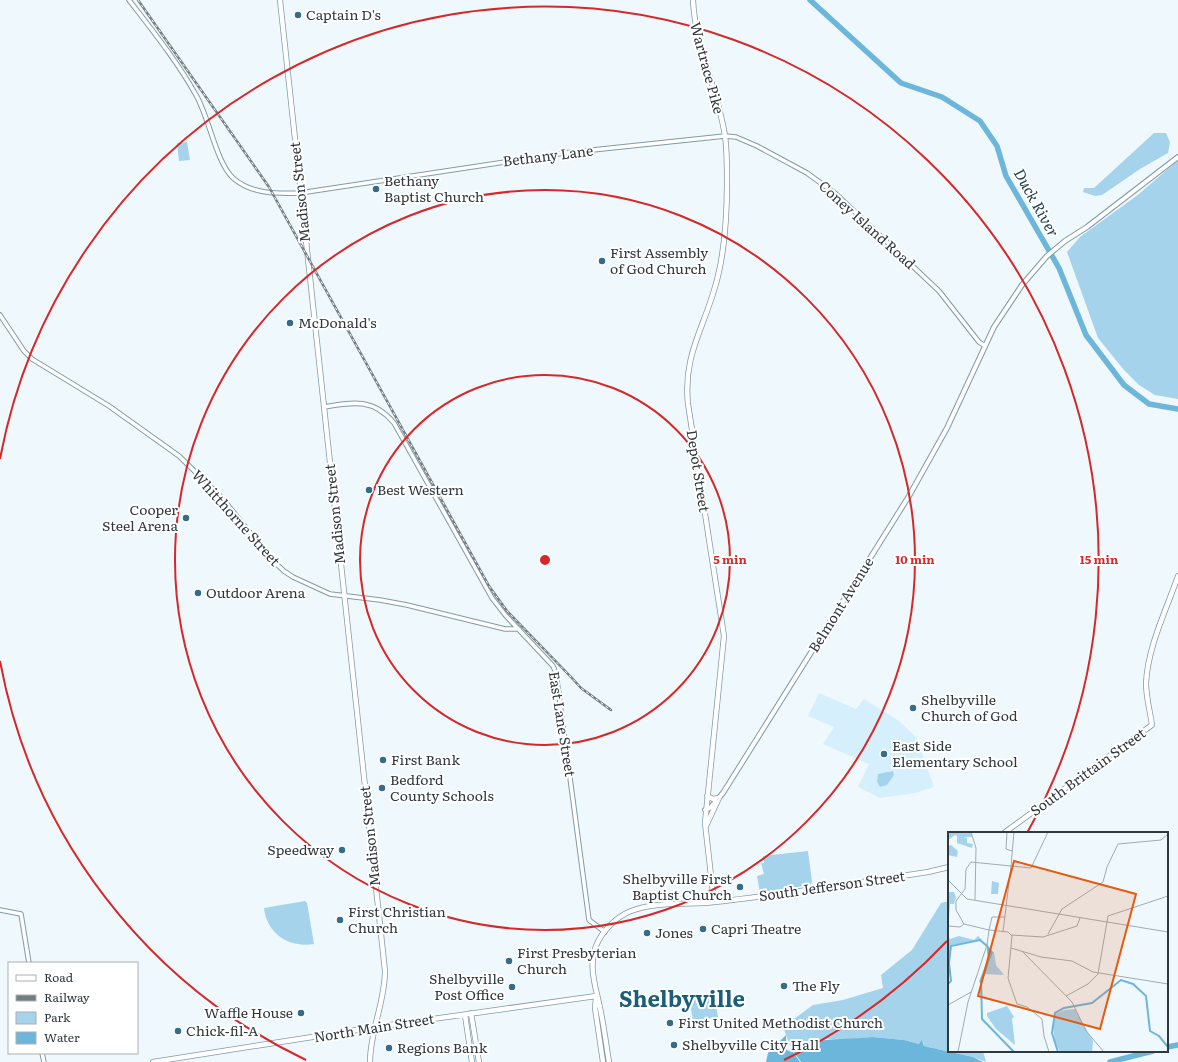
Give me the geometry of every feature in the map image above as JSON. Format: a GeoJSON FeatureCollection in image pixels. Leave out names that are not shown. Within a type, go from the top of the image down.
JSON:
{"type":"FeatureCollection","features":[{"type":"Feature","properties":{"kind":"main road","name":"Madison Street"},"geometry":{"type":"LineString","coordinates":[[280,0],[385,971],[385,987],[372,1041],[370,1062]]}},
{"type":"Feature","properties":{"kind":"main road","name":"Wartrace Pike"},"geometry":{"type":"LineString","coordinates":[[692,0],[698,39],[725,136]]}},
{"type":"Feature","properties":{"kind":"main road","name":"Depot Street"},"geometry":{"type":"LineString","coordinates":[[714,902],[705,828],[705,810],[724,636],[688,404],[687,373],[693,348],[715,286],[723,243],[727,181],[725,136]]}},
{"type":"Feature","properties":{"kind":"main road","name":"Belmont Avenue"},"geometry":{"type":"LineString","coordinates":[[705,810],[710,808],[719,798],[909,496],[947,428],[994,327],[1022,285],[1048,256],[1178,156]]}},
{"type":"Feature","properties":{"kind":"main road","name":"South Brittain Street"},"geometry":{"type":"LineString","coordinates":[[1005,832],[1152,725],[1146,688],[1149,661],[1154,642],[1178,576]]}},
{"type":"Feature","properties":{"kind":"main road"},"geometry":{"type":"LineString","coordinates":[[707,796],[713,799],[719,798]]}},
{"type":"Feature","properties":{"kind":"main road"},"geometry":{"type":"LineString","coordinates":[[705,828],[719,798]]}},
{"type":"Feature","properties":{"kind":"main road","name":"South Jefferson Street"},"geometry":{"type":"LineString","coordinates":[[604,932],[616,920],[631,911],[644,907],[714,902],[844,885],[948,867]]}},
{"type":"Feature","properties":{"kind":"main road"},"geometry":{"type":"LineString","coordinates":[[603,1062],[594,1008],[596,996],[593,958],[597,945],[604,932]]}},
{"type":"Feature","properties":{"kind":"main road"},"geometry":{"type":"LineString","coordinates":[[596,996],[600,1007],[609,1062]]}},
{"type":"Feature","properties":{"kind":"main road","name":"North Main Street"},"geometry":{"type":"LineString","coordinates":[[153,1062],[376,1027],[596,996]]}},
{"type":"Feature","properties":{"kind":"main road"},"geometry":{"type":"LineString","coordinates":[[471,1014],[478,1062]]}},
{"type":"Feature","properties":{"kind":"main road"},"geometry":{"type":"LineString","coordinates":[[465,1015],[472,1062]]}},
{"type":"Feature","properties":{"kind":"street"},"geometry":{"type":"LineString","coordinates":[[129,0],[173,59],[197,95],[206,115],[223,163],[232,177],[243,185],[256,190],[269,193],[300,193]]}},
{"type":"Feature","properties":{"kind":"street","name":"Bethany Lane"},"geometry":{"type":"LineString","coordinates":[[300,193],[564,153],[725,136]]}},
{"type":"Feature","properties":{"kind":"street","name":"Coney Island Road"},"geometry":{"type":"LineString","coordinates":[[725,136],[736,137],[758,146],[807,173],[836,194],[939,291],[979,342],[985,346]]}},
{"type":"Feature","properties":{"kind":"street","name":"Whitthorne Street"},"geometry":{"type":"LineString","coordinates":[[0,315],[24,352],[32,359],[109,406],[179,456],[222,498],[284,571],[319,590],[330,594],[387,601],[505,629],[519,629]]}},
{"type":"Feature","properties":{"kind":"street","name":"East Lane Street"},"geometry":{"type":"LineString","coordinates":[[324,407],[355,403],[369,404],[388,416],[394,423],[481,580],[506,616],[550,662],[556,672],[589,920],[604,932]]}},
{"type":"Feature","properties":{"kind":"street"},"geometry":{"type":"LineString","coordinates":[[0,910],[21,914],[29,962]]}},
{"type":"Feature","properties":{"kind":"shaded area","name":"East Side Elementary School"},"geometry":{"type":"Polygon","coordinates":[[[819,693],[856,709],[864,699],[899,721],[916,737],[934,787],[915,793],[880,798],[858,787],[869,764],[823,744],[834,727],[808,716],[819,693]]]}},
{"type":"Feature","properties":{"kind":"green space"},"geometry":{"type":"Polygon","coordinates":[[[1154,133],[1166,133],[1170,142],[1168,153],[1140,169],[1102,195],[1095,196],[1083,192],[1084,188],[1094,188],[1154,133]]]}},
{"type":"Feature","properties":{"kind":"green space"},"geometry":{"type":"Polygon","coordinates":[[[187,142],[190,160],[179,161],[177,143],[187,142]]]}},
{"type":"Feature","properties":{"kind":"green space"},"geometry":{"type":"Polygon","coordinates":[[[1178,160],[1178,399],[1155,395],[1139,385],[1124,370],[1098,338],[1067,252],[1080,237],[1139,194],[1178,160]]]}},
{"type":"Feature","properties":{"kind":"green space"},"geometry":{"type":"Polygon","coordinates":[[[893,771],[894,775],[887,785],[880,787],[877,782],[878,774],[893,771]]]}},
{"type":"Feature","properties":{"kind":"green space"},"geometry":{"type":"Polygon","coordinates":[[[808,851],[812,882],[810,885],[760,893],[757,876],[764,874],[761,863],[764,863],[763,856],[808,851]]]}},
{"type":"Feature","properties":{"kind":"green space"},"geometry":{"type":"Polygon","coordinates":[[[305,901],[307,903],[314,944],[305,945],[288,941],[275,932],[266,917],[264,908],[305,901]]]}},
{"type":"Feature","properties":{"kind":"green space"},"geometry":{"type":"Polygon","coordinates":[[[948,901],[948,1051],[924,1046],[923,1041],[919,1044],[904,1040],[872,1037],[845,1040],[827,1039],[806,1043],[791,1048],[783,1027],[813,1005],[843,1000],[883,988],[881,975],[912,950],[941,903],[948,901]]]}},
{"type":"Feature","properties":{"kind":"green space"},"geometry":{"type":"Polygon","coordinates":[[[714,992],[718,1017],[693,1021],[689,996],[714,992]]]}},
{"type":"Feature","properties":{"kind":"green space"},"geometry":{"type":"Polygon","coordinates":[[[951,1052],[983,1052],[986,1062],[973,1057],[951,1052]]]}},
{"type":"Feature","properties":{"kind":"water"},"geometry":{"type":"Polygon","coordinates":[[[786,1035],[786,1044],[784,1046],[788,1051],[791,1049],[800,1062],[766,1062],[768,1053],[786,1035]]]}},
{"type":"Feature","properties":{"kind":"water"},"geometry":{"type":"Polygon","coordinates":[[[872,1037],[904,1040],[919,1044],[922,1040],[924,1046],[973,1057],[983,1062],[801,1062],[791,1048],[801,1044],[821,1040],[872,1037]]]}},
{"type":"Feature","properties":{"kind":"waterway","name":"Duck River"},"geometry":{"type":"LineString","coordinates":[[810,0],[901,83],[942,97],[980,121],[997,146],[1006,176],[1059,268],[1086,335],[1124,385],[1149,404],[1178,409]]}},
{"type":"Feature","properties":{"kind":"waterway","name":"Duck River"},"geometry":{"type":"LineString","coordinates":[[1168,1047],[1178,1045]]}},
{"type":"Feature","properties":{"kind":"waterway","name":"Duck River"},"geometry":{"type":"LineString","coordinates":[[1110,1062],[1149,1052]]}},
{"type":"Feature","properties":{"kind":"railway"},"geometry":{"type":"LineString","coordinates":[[138,0],[269,187],[489,586],[507,611],[581,688],[611,710]]}},
{"type":"Feature","properties":{"kind":"place","name":"Captain D's"},"geometry":{"type":"Point","coordinates":[298,15]}},
{"type":"Feature","properties":{"kind":"place","name":"Bethany Baptist Church"},"geometry":{"type":"Point","coordinates":[376,189]}},
{"type":"Feature","properties":{"kind":"place","name":"First Assembly of God Church"},"geometry":{"type":"Point","coordinates":[602,261]}},
{"type":"Feature","properties":{"kind":"place","name":"McDonald's"},"geometry":{"type":"Point","coordinates":[290,323]}},
{"type":"Feature","properties":{"kind":"place","name":"Best Western"},"geometry":{"type":"Point","coordinates":[369,490]}},
{"type":"Feature","properties":{"kind":"place","name":"Cooper Steel Arena"},"geometry":{"type":"Point","coordinates":[186,518]}},
{"type":"Feature","properties":{"kind":"place","name":"Outdoor Arena"},"geometry":{"type":"Point","coordinates":[198,593]}},
{"type":"Feature","properties":{"kind":"place","name":"Shelbyville Church of God"},"geometry":{"type":"Point","coordinates":[913,708]}},
{"type":"Feature","properties":{"kind":"place","name":"East Side Elementary School"},"geometry":{"type":"Point","coordinates":[884,754]}},
{"type":"Feature","properties":{"kind":"place","name":"First Bank"},"geometry":{"type":"Point","coordinates":[383,760]}},
{"type":"Feature","properties":{"kind":"place","name":"Bedford County Schools"},"geometry":{"type":"Point","coordinates":[382,788]}},
{"type":"Feature","properties":{"kind":"place","name":"Speedway"},"geometry":{"type":"Point","coordinates":[342,850]}},
{"type":"Feature","properties":{"kind":"place","name":"Shelbyville First Baptist Church"},"geometry":{"type":"Point","coordinates":[740,887]}},
{"type":"Feature","properties":{"kind":"place","name":"First Christian Church"},"geometry":{"type":"Point","coordinates":[340,920]}},
{"type":"Feature","properties":{"kind":"place","name":"Capri Theatre"},"geometry":{"type":"Point","coordinates":[703,929]}},
{"type":"Feature","properties":{"kind":"place","name":"Jones"},"geometry":{"type":"Point","coordinates":[647,933]}},
{"type":"Feature","properties":{"kind":"place","name":"First Presbyterian Church"},"geometry":{"type":"Point","coordinates":[509,961]}},
{"type":"Feature","properties":{"kind":"place","name":"The Fly"},"geometry":{"type":"Point","coordinates":[784,986]}},
{"type":"Feature","properties":{"kind":"place","name":"Shelbyville Post Office"},"geometry":{"type":"Point","coordinates":[512,987]}},
{"type":"Feature","properties":{"kind":"place","name":"Waffle House"},"geometry":{"type":"Point","coordinates":[301,1013]}},
{"type":"Feature","properties":{"kind":"place","name":"First United Methodist Church"},"geometry":{"type":"Point","coordinates":[670,1023]}},
{"type":"Feature","properties":{"kind":"place","name":"Chick-fil-A"},"geometry":{"type":"Point","coordinates":[178,1031]}},
{"type":"Feature","properties":{"kind":"place","name":"Shelbyville City Hall"},"geometry":{"type":"Point","coordinates":[674,1045]}},
{"type":"Feature","properties":{"kind":"place","name":"Regions Bank"},"geometry":{"type":"Point","coordinates":[389,1048]}},
{"type":"Feature","properties":{"kind":"district","name":"Shelbyville"},"geometry":{"type":"Point","coordinates":[682,999]}}]}
